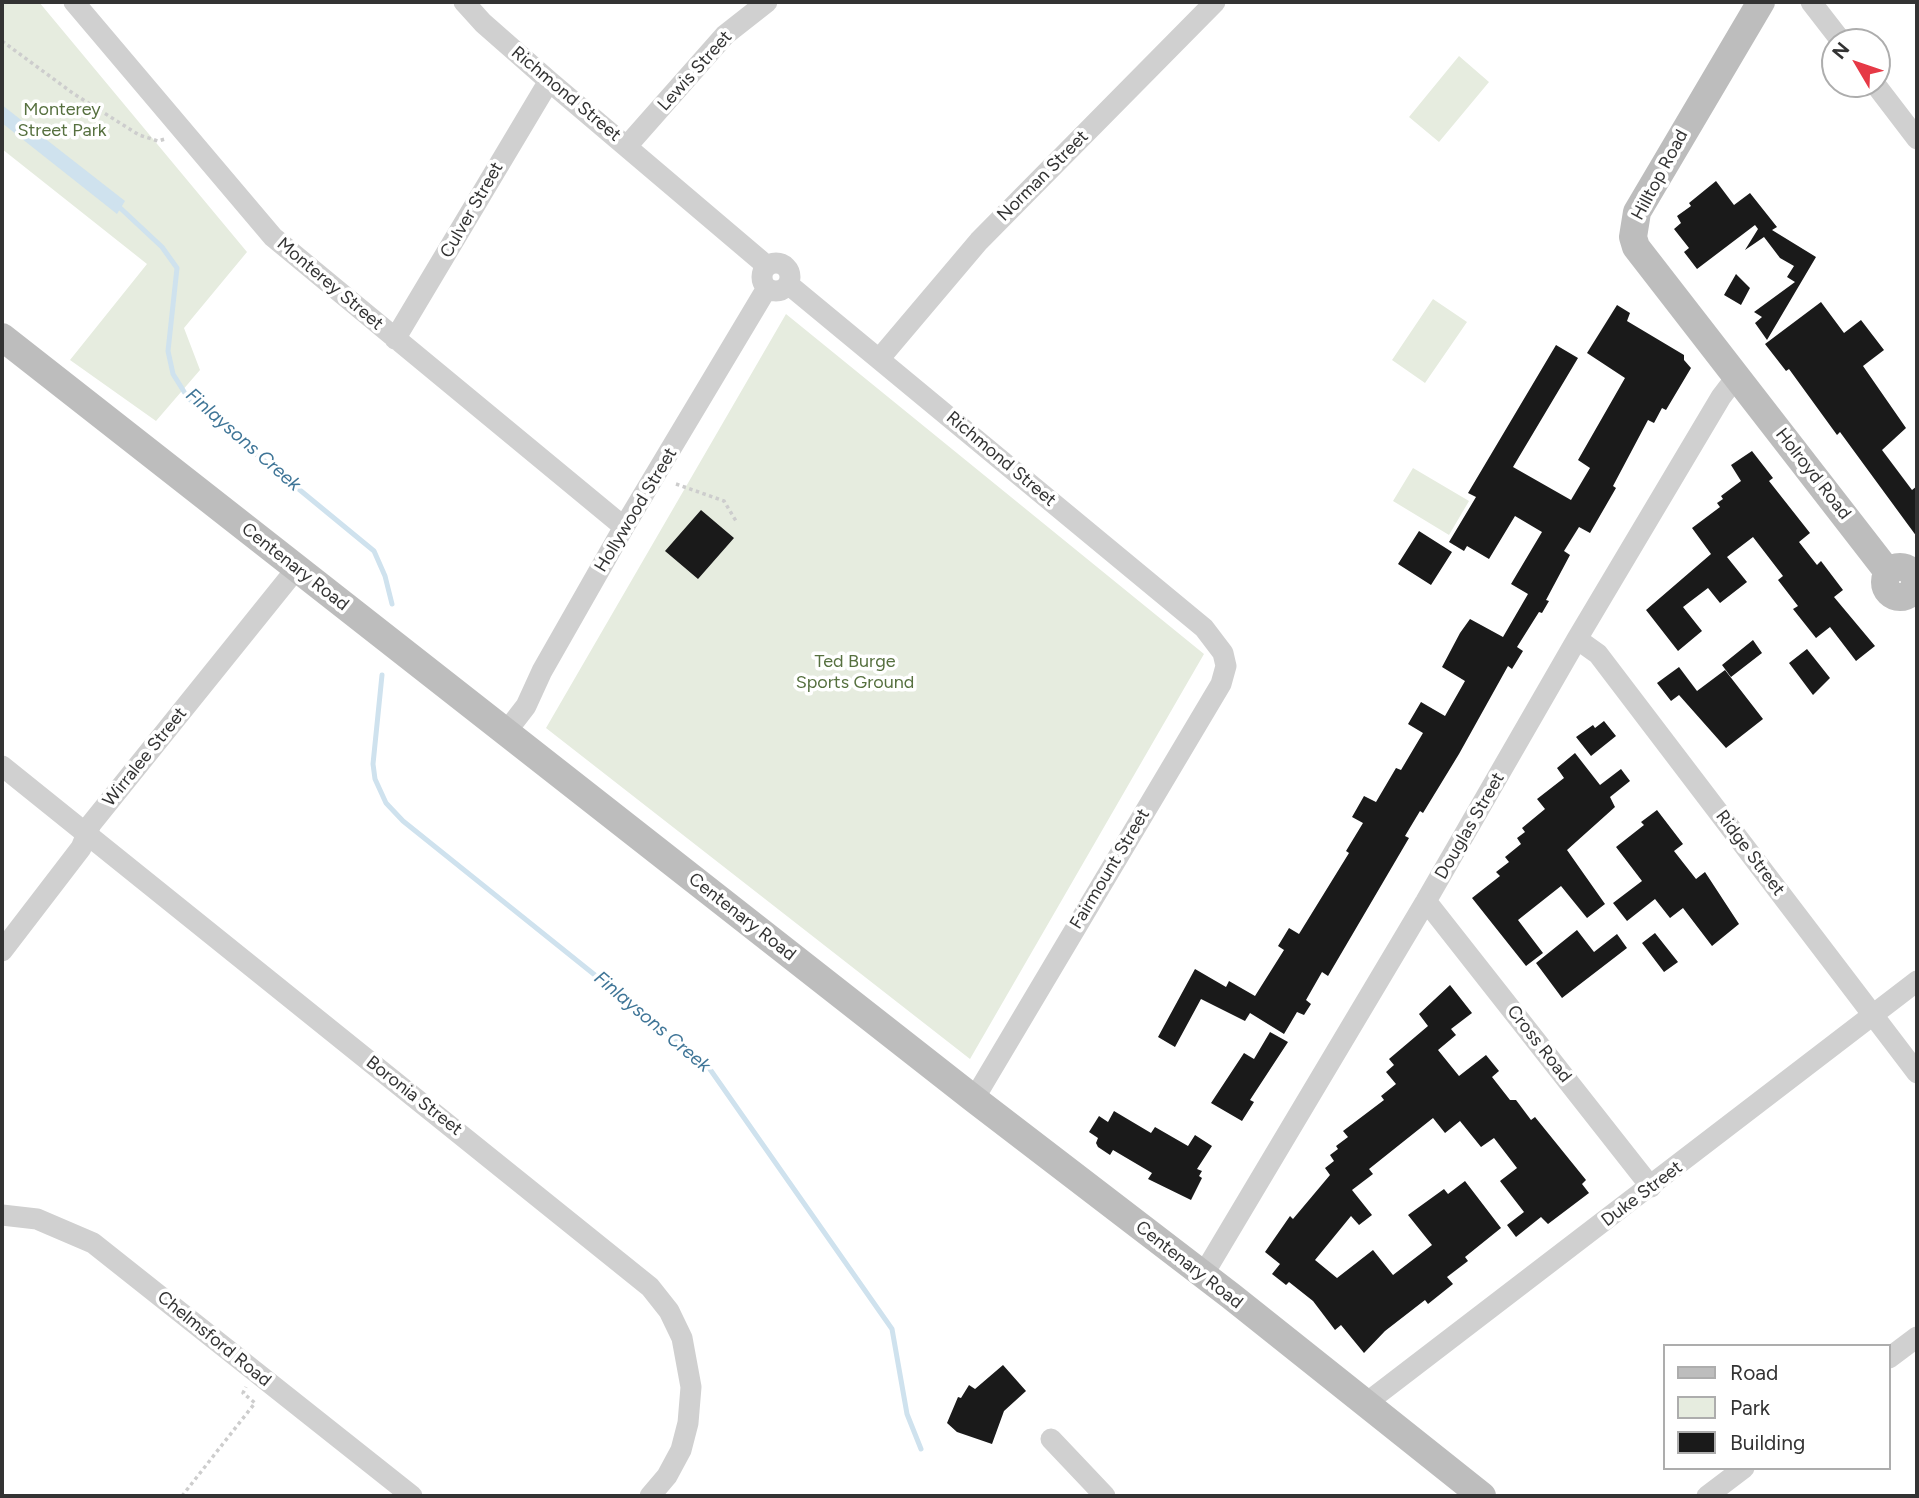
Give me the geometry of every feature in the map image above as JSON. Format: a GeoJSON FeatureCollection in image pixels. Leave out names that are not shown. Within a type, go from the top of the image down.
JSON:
{"type":"FeatureCollection","features":[{"type":"Feature","properties":{"kind":"main road","name":"Hilltop Road"},"geometry":{"type":"LineString","coordinates":[[1737,376],[1636,247],[1633,225],[1657,175],[1761,2]]}},
{"type":"Feature","properties":{"kind":"main road","name":"Centenary Road"},"geometry":{"type":"LineString","coordinates":[[2,337],[974,1099],[1203,1275],[1472,1493]]}},
{"type":"Feature","properties":{"kind":"main road","name":"Holroyd Road"},"geometry":{"type":"LineString","coordinates":[[1737,376],[1909,583]]}},
{"type":"Feature","properties":{"kind":"street","name":"Monterey Street"},"geometry":{"type":"LineString","coordinates":[[74,2],[273,237],[624,527]]}},
{"type":"Feature","properties":{"kind":"street","name":"Richmond Street"},"geometry":{"type":"LineString","coordinates":[[464,2],[549,81],[767,266]]}},
{"type":"Feature","properties":{"kind":"street","name":"Lewis Street"},"geometry":{"type":"LineString","coordinates":[[627,146],[725,35],[767,2]]}},
{"type":"Feature","properties":{"kind":"street","name":"Norman Street"},"geometry":{"type":"LineString","coordinates":[[880,358],[979,240],[1215,2]]}},
{"type":"Feature","properties":{"kind":"street"},"geometry":{"type":"LineString","coordinates":[[1811,2],[1831,28]]}},
{"type":"Feature","properties":{"kind":"street","name":"Culver Street"},"geometry":{"type":"LineString","coordinates":[[395,339],[549,81]]}},
{"type":"Feature","properties":{"kind":"street"},"geometry":{"type":"LineString","coordinates":[[1885,98],[1917,139]]}},
{"type":"Feature","properties":{"kind":"street"},"geometry":{"type":"LineString","coordinates":[[774,262],[786,266],[791,276],[788,284],[778,291],[767,288],[762,276],[767,266],[774,262]]}},
{"type":"Feature","properties":{"kind":"street","name":"Richmond Street"},"geometry":{"type":"LineString","coordinates":[[788,284],[1212,636]]}},
{"type":"Feature","properties":{"kind":"street","name":"Hollywood Street"},"geometry":{"type":"LineString","coordinates":[[506,732],[526,706],[542,671],[624,527],[767,288]]}},
{"type":"Feature","properties":{"kind":"street","name":"Douglas Street"},"geometry":{"type":"LineString","coordinates":[[1203,1275],[1426,901],[1577,639],[1721,397],[1737,376]]}},
{"type":"Feature","properties":{"kind":"street","name":"Wirralee Street"},"geometry":{"type":"LineString","coordinates":[[2,951],[81,848],[91,824],[297,568]]}},
{"type":"Feature","properties":{"kind":"street","name":"Fairmount Street"},"geometry":{"type":"LineString","coordinates":[[974,1099],[1221,684],[1225,675],[1224,658],[1212,636]]}},
{"type":"Feature","properties":{"kind":"street","name":"Ridge Street"},"geometry":{"type":"LineString","coordinates":[[1577,639],[1598,654],[1917,1073]]}},
{"type":"Feature","properties":{"kind":"street","name":"Boronia Street"},"geometry":{"type":"LineString","coordinates":[[2,766],[650,1286],[669,1311],[682,1338],[691,1387],[688,1423],[681,1450],[652,1494]]}},
{"type":"Feature","properties":{"kind":"street","name":"Cross Road"},"geometry":{"type":"LineString","coordinates":[[1426,901],[1651,1187]]}},
{"type":"Feature","properties":{"kind":"street","name":"Duke Street"},"geometry":{"type":"LineString","coordinates":[[1365,1404],[1917,981]]}},
{"type":"Feature","properties":{"kind":"street","name":"Chelmsford Road"},"geometry":{"type":"LineString","coordinates":[[2,1215],[37,1219],[93,1242],[412,1496]]}},
{"type":"Feature","properties":{"kind":"street"},"geometry":{"type":"LineString","coordinates":[[1891,1356],[1917,1337]]}},
{"type":"Feature","properties":{"kind":"street"},"geometry":{"type":"LineString","coordinates":[[1051,1439],[1105,1496]]}},
{"type":"Feature","properties":{"kind":"street"},"geometry":{"type":"LineString","coordinates":[[1707,1496],[1741,1470]]}},
{"type":"Feature","properties":{"kind":"path"},"geometry":{"type":"LineString","coordinates":[[2,41],[74,94],[139,135],[158,141],[183,132]]}},
{"type":"Feature","properties":{"kind":"path"},"geometry":{"type":"LineString","coordinates":[[676,484],[724,501],[736,521]]}},
{"type":"Feature","properties":{"kind":"path"},"geometry":{"type":"LineString","coordinates":[[182,1496],[255,1403],[243,1393],[254,1371]]}},
{"type":"Feature","properties":{"kind":"green space","name":"Monterey Street Park"},"geometry":{"type":"Polygon","coordinates":[[[2,2],[39,2],[247,252],[184,328],[200,370],[156,421],[70,360],[147,264],[2,149],[2,2]]]}},
{"type":"Feature","properties":{"kind":"green space"},"geometry":{"type":"Polygon","coordinates":[[[1459,56],[1489,82],[1439,142],[1409,117],[1459,56]]]}},
{"type":"Feature","properties":{"kind":"green space"},"geometry":{"type":"Polygon","coordinates":[[[1433,299],[1467,322],[1425,383],[1392,360],[1433,299]]]}},
{"type":"Feature","properties":{"kind":"green space","name":"Ted Burge Sports Ground"},"geometry":{"type":"Polygon","coordinates":[[[786,314],[1204,654],[970,1059],[546,728],[786,314]]]}},
{"type":"Feature","properties":{"kind":"green space"},"geometry":{"type":"Polygon","coordinates":[[[1413,468],[1469,501],[1449,535],[1393,501],[1413,468]]]}},
{"type":"Feature","properties":{"kind":"water"},"geometry":{"type":"Polygon","coordinates":[[[2,105],[125,201],[117,214],[2,123],[2,105]]]}},
{"type":"Feature","properties":{"kind":"building"},"geometry":{"type":"Polygon","coordinates":[[[1716,181],[1734,205],[1750,193],[1777,227],[1772,230],[1816,257],[1767,340],[1755,323],[1762,317],[1754,312],[1795,282],[1787,277],[1794,266],[1780,258],[1764,237],[1745,250],[1758,229],[1755,225],[1697,269],[1684,252],[1689,248],[1674,229],[1681,223],[1677,216],[1716,181]]]}},
{"type":"Feature","properties":{"kind":"building"},"geometry":{"type":"Polygon","coordinates":[[[1736,274],[1750,288],[1741,305],[1724,295],[1736,274]]]}},
{"type":"Feature","properties":{"kind":"building"},"geometry":{"type":"Polygon","coordinates":[[[1821,302],[1844,333],[1861,320],[1884,350],[1863,366],[1906,428],[1882,450],[1912,490],[1917,486],[1917,537],[1840,432],[1837,435],[1789,369],[1786,371],[1765,344],[1821,302]]]}},
{"type":"Feature","properties":{"kind":"building"},"geometry":{"type":"Polygon","coordinates":[[[1617,305],[1630,313],[1627,321],[1684,355],[1684,360],[1691,368],[1666,410],[1662,408],[1654,423],[1648,420],[1613,486],[1616,488],[1590,533],[1579,527],[1564,551],[1570,555],[1546,600],[1549,601],[1517,647],[1523,651],[1512,669],[1508,666],[1459,754],[1423,813],[1420,811],[1405,836],[1409,838],[1328,976],[1322,972],[1306,1000],[1311,1004],[1304,1015],[1297,1012],[1284,1034],[1250,1013],[1245,1021],[1201,999],[1175,1047],[1158,1037],[1195,969],[1226,987],[1229,981],[1255,996],[1284,950],[1278,946],[1289,928],[1299,934],[1349,853],[1346,851],[1363,823],[1352,817],[1364,796],[1376,802],[1396,768],[1401,770],[1423,733],[1408,724],[1421,702],[1445,716],[1465,681],[1442,667],[1460,633],[1470,619],[1503,637],[1528,594],[1511,584],[1542,532],[1515,516],[1489,559],[1467,546],[1464,551],[1449,542],[1476,497],[1468,493],[1556,345],[1578,358],[1513,467],[1571,500],[1590,468],[1578,460],[1625,378],[1587,353],[1617,305]]]}},
{"type":"Feature","properties":{"kind":"building"},"geometry":{"type":"Polygon","coordinates":[[[1752,451],[1773,478],[1769,481],[1810,533],[1799,542],[1817,565],[1821,561],[1843,590],[1834,597],[1875,646],[1856,661],[1830,627],[1816,638],[1793,609],[1798,606],[1778,580],[1783,576],[1753,537],[1727,557],[1747,582],[1720,603],[1708,588],[1683,607],[1702,631],[1678,651],[1646,610],[1711,554],[1692,528],[1720,507],[1717,503],[1723,499],[1721,496],[1741,481],[1731,465],[1752,451]]]}},
{"type":"Feature","properties":{"kind":"building"},"geometry":{"type":"Polygon","coordinates":[[[701,510],[734,538],[698,579],[665,551],[701,510]]]}},
{"type":"Feature","properties":{"kind":"building"},"geometry":{"type":"Polygon","coordinates":[[[1419,531],[1452,552],[1431,585],[1398,564],[1419,531]]]}},
{"type":"Feature","properties":{"kind":"building"},"geometry":{"type":"Polygon","coordinates":[[[1753,640],[1762,653],[1731,677],[1722,665],[1753,640]]]}},
{"type":"Feature","properties":{"kind":"building"},"geometry":{"type":"Polygon","coordinates":[[[1807,649],[1830,678],[1813,695],[1789,663],[1807,649]]]}},
{"type":"Feature","properties":{"kind":"building"},"geometry":{"type":"Polygon","coordinates":[[[1679,667],[1697,691],[1725,670],[1763,719],[1726,748],[1679,695],[1671,701],[1657,683],[1679,667]]]}},
{"type":"Feature","properties":{"kind":"building"},"geometry":{"type":"Polygon","coordinates":[[[1604,721],[1616,736],[1591,756],[1576,737],[1604,721]]]}},
{"type":"Feature","properties":{"kind":"building"},"geometry":{"type":"Polygon","coordinates":[[[1575,753],[1600,785],[1621,769],[1630,781],[1610,797],[1615,807],[1567,850],[1605,904],[1587,918],[1561,886],[1518,920],[1543,953],[1526,966],[1472,898],[1500,876],[1496,872],[1509,862],[1505,857],[1521,844],[1517,838],[1525,832],[1522,828],[1545,809],[1537,799],[1564,778],[1557,768],[1575,753]]]}},
{"type":"Feature","properties":{"kind":"building"},"geometry":{"type":"Polygon","coordinates":[[[1657,810],[1683,844],[1674,851],[1696,879],[1705,872],[1739,924],[1712,946],[1683,908],[1670,918],[1655,899],[1627,921],[1613,903],[1642,881],[1616,847],[1644,825],[1641,822],[1657,810]]]}},
{"type":"Feature","properties":{"kind":"building"},"geometry":{"type":"Polygon","coordinates":[[[1577,930],[1594,952],[1617,934],[1627,948],[1562,998],[1536,963],[1577,930]]]}},
{"type":"Feature","properties":{"kind":"building"},"geometry":{"type":"Polygon","coordinates":[[[1655,933],[1678,962],[1664,972],[1642,943],[1655,933]]]}},
{"type":"Feature","properties":{"kind":"building"},"geometry":{"type":"Polygon","coordinates":[[[1450,985],[1472,1013],[1451,1029],[1456,1035],[1438,1050],[1459,1076],[1486,1055],[1499,1071],[1492,1077],[1510,1100],[1516,1100],[1531,1120],[1535,1117],[1586,1180],[1582,1184],[1589,1193],[1548,1224],[1541,1217],[1516,1237],[1507,1225],[1524,1212],[1500,1181],[1517,1168],[1494,1138],[1481,1147],[1460,1121],[1445,1133],[1433,1118],[1369,1169],[1373,1174],[1352,1190],[1372,1215],[1359,1225],[1351,1216],[1315,1260],[1337,1278],[1373,1250],[1393,1275],[1432,1245],[1408,1215],[1444,1189],[1448,1194],[1465,1181],[1501,1228],[1465,1257],[1468,1261],[1447,1277],[1453,1284],[1428,1304],[1425,1300],[1385,1331],[1364,1353],[1341,1325],[1335,1330],[1313,1301],[1289,1282],[1286,1285],[1272,1274],[1280,1264],[1265,1252],[1290,1216],[1293,1219],[1330,1175],[1325,1168],[1334,1161],[1330,1155],[1338,1149],[1336,1146],[1348,1137],[1343,1131],[1384,1100],[1381,1096],[1396,1084],[1386,1072],[1394,1065],[1389,1059],[1428,1026],[1419,1014],[1450,985]]]}},
{"type":"Feature","properties":{"kind":"building"},"geometry":{"type":"Polygon","coordinates":[[[1270,1032],[1288,1042],[1250,1100],[1254,1102],[1242,1121],[1211,1103],[1244,1053],[1254,1059],[1270,1032]]]}},
{"type":"Feature","properties":{"kind":"building"},"geometry":{"type":"Polygon","coordinates":[[[1114,1111],[1151,1133],[1155,1127],[1188,1146],[1195,1135],[1212,1146],[1197,1169],[1202,1171],[1199,1176],[1202,1178],[1191,1200],[1148,1179],[1152,1173],[1113,1150],[1110,1155],[1098,1147],[1098,1138],[1089,1132],[1099,1116],[1108,1122],[1114,1111]]]}},
{"type":"Feature","properties":{"kind":"building"},"geometry":{"type":"Polygon","coordinates":[[[1003,1365],[1026,1391],[1004,1411],[992,1444],[957,1432],[947,1423],[958,1397],[961,1398],[969,1385],[975,1389],[1003,1365]]]}},
{"type":"Feature","properties":{"kind":"waterway","name":"Finlaysons Creek"},"geometry":{"type":"LineString","coordinates":[[116,204],[162,247],[177,268],[168,351],[173,374],[188,398],[374,551],[385,576],[392,604]]}},
{"type":"Feature","properties":{"kind":"waterway","name":"Finlaysons Creek"},"geometry":{"type":"LineString","coordinates":[[382,675],[373,764],[375,779],[386,803],[403,821],[707,1065],[892,1329],[907,1414],[921,1449]]}}]}
